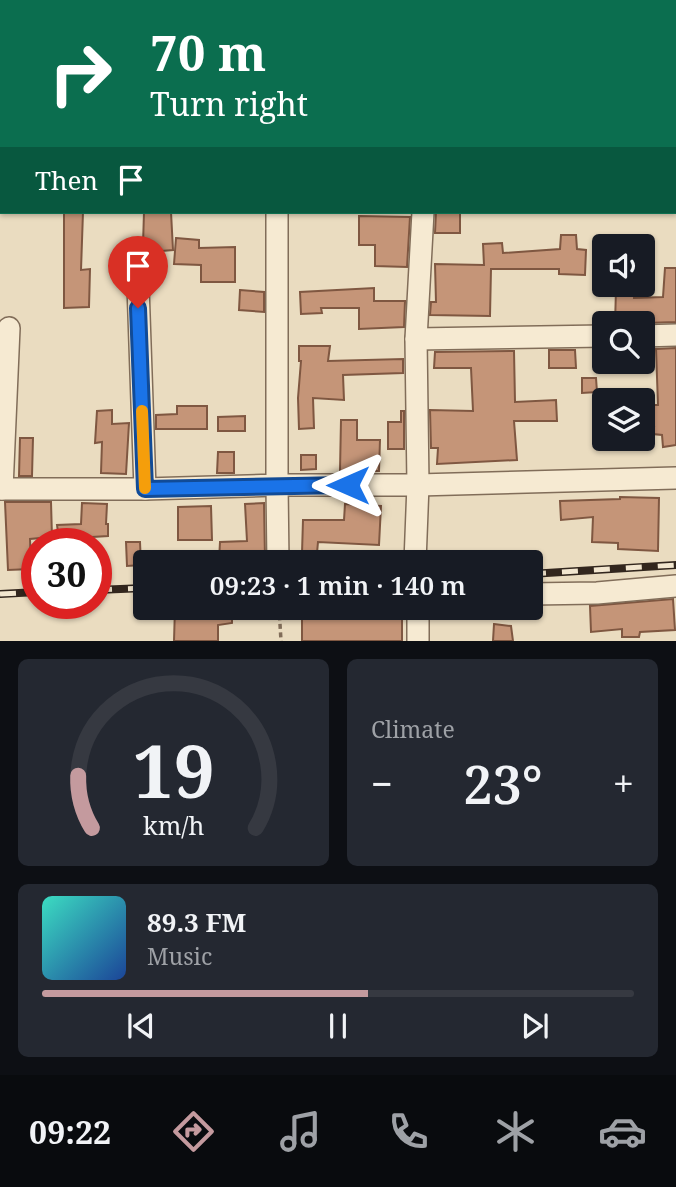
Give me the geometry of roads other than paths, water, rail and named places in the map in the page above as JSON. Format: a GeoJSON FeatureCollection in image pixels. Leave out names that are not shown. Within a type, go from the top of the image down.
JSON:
{"type":"FeatureCollection","features":[{"type":"Feature","properties":{"kind":"street"},"geometry":{"type":"LineString","coordinates":[[277,214],[278,550]]}},
{"type":"Feature","properties":{"kind":"street"},"geometry":{"type":"LineString","coordinates":[[415,550],[418,485],[416,339],[423,214]]}},
{"type":"Feature","properties":{"kind":"street"},"geometry":{"type":"LineString","coordinates":[[137,257],[145,489]]}},
{"type":"Feature","properties":{"kind":"street"},"geometry":{"type":"LineString","coordinates":[[9,328],[1,489],[418,485],[676,478]]}},
{"type":"Feature","properties":{"kind":"street"},"geometry":{"type":"LineString","coordinates":[[655,335],[676,335]]}},
{"type":"Feature","properties":{"kind":"street"},"geometry":{"type":"LineString","coordinates":[[416,339],[592,336]]}},
{"type":"Feature","properties":{"kind":"street"},"geometry":{"type":"LineString","coordinates":[[543,594],[597,593],[676,586]]}},
{"type":"Feature","properties":{"kind":"street"},"geometry":{"type":"LineString","coordinates":[[418,620],[418,641]]}},
{"type":"Feature","properties":{"kind":"railway"},"geometry":{"type":"LineString","coordinates":[[543,573],[676,565]]}},
{"type":"Feature","properties":{"kind":"railway"},"geometry":{"type":"LineString","coordinates":[[112,589],[133,588]]}},
{"type":"Feature","properties":{"kind":"railway"},"geometry":{"type":"LineString","coordinates":[[0,594],[21,593]]}}]}
